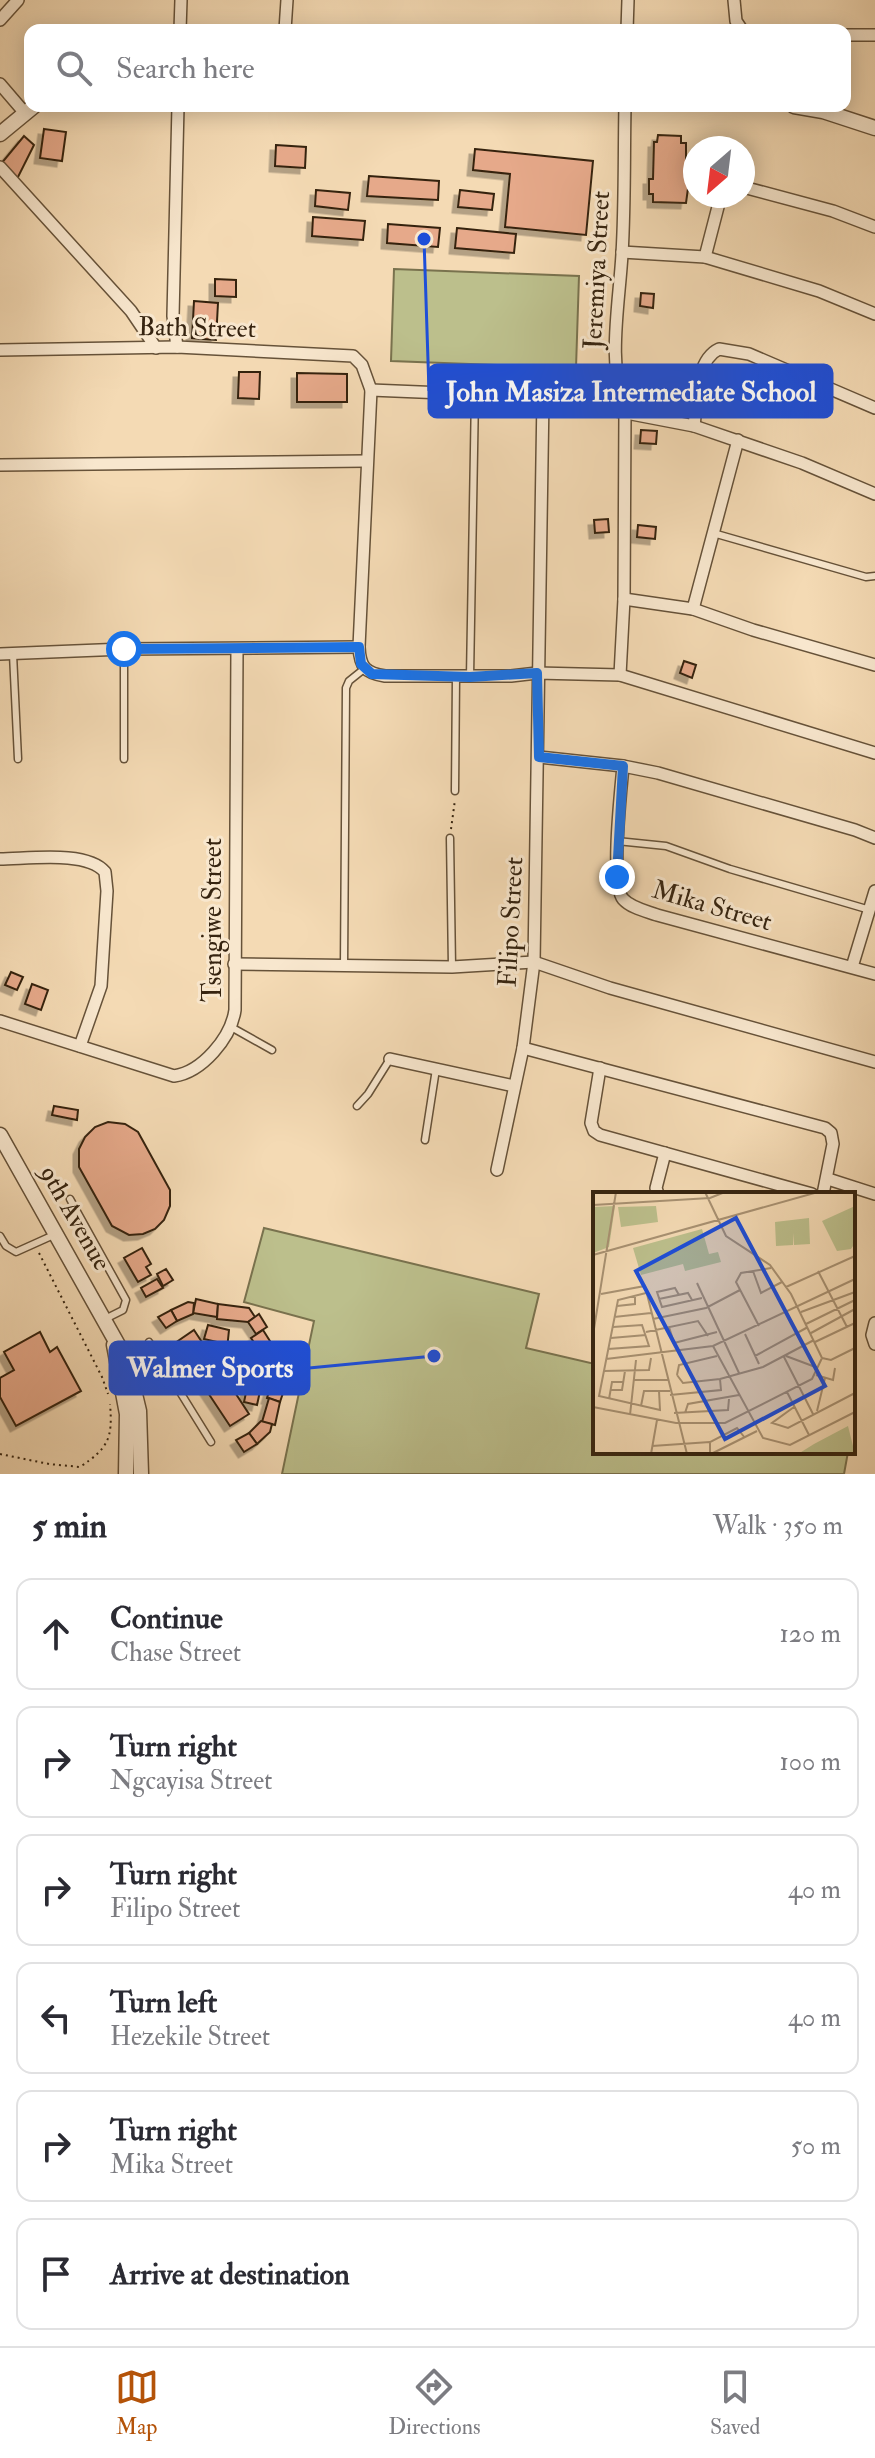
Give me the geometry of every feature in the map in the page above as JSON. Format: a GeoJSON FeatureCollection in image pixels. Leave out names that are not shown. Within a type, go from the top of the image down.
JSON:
{"type":"FeatureCollection","features":[{"type":"Feature","properties":{"kind":"street"},"geometry":{"type":"LineString","coordinates":[[0,20],[18,0]]}},
{"type":"Feature","properties":{"kind":"street"},"geometry":{"type":"LineString","coordinates":[[180,24],[181,0]]}},
{"type":"Feature","properties":{"kind":"street"},"geometry":{"type":"LineString","coordinates":[[285,24],[287,0]]}},
{"type":"Feature","properties":{"kind":"street"},"geometry":{"type":"LineString","coordinates":[[627,24],[628,0]]}},
{"type":"Feature","properties":{"kind":"street"},"geometry":{"type":"LineString","coordinates":[[734,0],[738,24]]}},
{"type":"Feature","properties":{"kind":"street"},"geometry":{"type":"LineString","coordinates":[[851,35],[875,35]]}},
{"type":"Feature","properties":{"kind":"street"},"geometry":{"type":"LineString","coordinates":[[0,84],[24,105]]}},
{"type":"Feature","properties":{"kind":"street"},"geometry":{"type":"LineString","coordinates":[[0,134],[26,112]]}},
{"type":"Feature","properties":{"kind":"street"},"geometry":{"type":"LineString","coordinates":[[177,347],[173,316],[178,112]]}},
{"type":"Feature","properties":{"kind":"street","name":"Jeremiya Street"},"geometry":{"type":"LineString","coordinates":[[620,675],[624,599],[625,413],[615,364],[622,252],[625,112]]}},
{"type":"Feature","properties":{"kind":"street"},"geometry":{"type":"LineString","coordinates":[[826,112],[875,128]]}},
{"type":"Feature","properties":{"kind":"street"},"geometry":{"type":"LineString","coordinates":[[0,167],[131,311],[156,348]]}},
{"type":"Feature","properties":{"kind":"street"},"geometry":{"type":"LineString","coordinates":[[755,190],[833,211],[875,227]]}},
{"type":"Feature","properties":{"kind":"street"},"geometry":{"type":"LineString","coordinates":[[705,257],[718,208]]}},
{"type":"Feature","properties":{"kind":"street"},"geometry":{"type":"LineString","coordinates":[[622,252],[705,257],[793,282],[875,314]]}},
{"type":"Feature","properties":{"kind":"street","name":"Bath Street"},"geometry":{"type":"LineString","coordinates":[[0,350],[177,347],[353,356],[362,365],[371,390]]}},
{"type":"Feature","properties":{"kind":"street"},"geometry":{"type":"LineString","coordinates":[[694,426],[702,371],[708,357],[719,349],[749,354],[875,408]]}},
{"type":"Feature","properties":{"kind":"street"},"geometry":{"type":"LineString","coordinates":[[875,494],[694,426],[543,397],[371,390],[359,647],[364,669],[385,676],[620,675],[875,753]]}},
{"type":"Feature","properties":{"kind":"street","name":"Filipo Street"},"geometry":{"type":"LineString","coordinates":[[497,1170],[523,1048],[534,962],[543,397]]}},
{"type":"Feature","properties":{"kind":"street"},"geometry":{"type":"LineString","coordinates":[[693,609],[738,440]]}},
{"type":"Feature","properties":{"kind":"street"},"geometry":{"type":"LineString","coordinates":[[0,465],[366,461]]}},
{"type":"Feature","properties":{"kind":"street"},"geometry":{"type":"LineString","coordinates":[[624,599],[693,609],[753,630],[875,665]]}},
{"type":"Feature","properties":{"kind":"street"},"geometry":{"type":"LineString","coordinates":[[6,654],[124,649],[359,647]]}},
{"type":"Feature","properties":{"kind":"street","name":"Tsengiwe Street"},"geometry":{"type":"LineString","coordinates":[[0,1021],[166,1075],[182,1075],[199,1066],[231,1027],[235,1010],[237,649]]}},
{"type":"Feature","properties":{"kind":"street"},"geometry":{"type":"LineString","coordinates":[[539,757],[623,766],[688,781],[875,838]]}},
{"type":"Feature","properties":{"kind":"street","name":"Mika Street"},"geometry":{"type":"LineString","coordinates":[[623,766],[617,841],[618,885],[620,895],[629,905],[875,974]]}},
{"type":"Feature","properties":{"kind":"street"},"geometry":{"type":"LineString","coordinates":[[0,859],[93,861],[105,872],[107,891],[101,986],[80,1046]]}},
{"type":"Feature","properties":{"kind":"street"},"geometry":{"type":"LineString","coordinates":[[852,967],[875,891]]}},
{"type":"Feature","properties":{"kind":"street"},"geometry":{"type":"LineString","coordinates":[[234,964],[452,967],[534,962],[610,988],[875,1062]]}},
{"type":"Feature","properties":{"kind":"street"},"geometry":{"type":"LineString","coordinates":[[523,1048],[825,1128],[833,1138],[824,1192]]}},
{"type":"Feature","properties":{"kind":"street"},"geometry":{"type":"LineString","coordinates":[[390,1059],[514,1086]]}},
{"type":"Feature","properties":{"kind":"street"},"geometry":{"type":"LineString","coordinates":[[600,1068],[591,1123],[594,1131],[619,1142],[805,1192]]}},
{"type":"Feature","properties":{"kind":"street","name":"9th Avenue"},"geometry":{"type":"LineString","coordinates":[[0,1135],[107,1322],[130,1394],[141,1474]]}},
{"type":"Feature","properties":{"kind":"street"},"geometry":{"type":"LineString","coordinates":[[657,1192],[665,1153]]}},
{"type":"Feature","properties":{"kind":"street"},"geometry":{"type":"LineString","coordinates":[[828,1179],[875,1194]]}},
{"type":"Feature","properties":{"kind":"street"},"geometry":{"type":"LineString","coordinates":[[875,1323],[872,1335],[875,1344]]}},
{"type":"Feature","properties":{"kind":"street","name":"9th Avenue"},"geometry":{"type":"LineString","coordinates":[[126,1474],[130,1394]]}},
{"type":"Feature","properties":{"kind":"lane"},"geometry":{"type":"LineString","coordinates":[[470,677],[475,394]]}},
{"type":"Feature","properties":{"kind":"lane"},"geometry":{"type":"LineString","coordinates":[[713,533],[866,577],[875,576]]}},
{"type":"Feature","properties":{"kind":"lane"},"geometry":{"type":"LineString","coordinates":[[124,649],[124,759]]}},
{"type":"Feature","properties":{"kind":"lane"},"geometry":{"type":"LineString","coordinates":[[6,654],[18,759]]}},
{"type":"Feature","properties":{"kind":"lane"},"geometry":{"type":"LineString","coordinates":[[344,967],[346,688],[349,681],[364,669]]}},
{"type":"Feature","properties":{"kind":"lane"},"geometry":{"type":"LineString","coordinates":[[455,791],[456,677]]}},
{"type":"Feature","properties":{"kind":"lane"},"geometry":{"type":"LineString","coordinates":[[450,838],[452,967]]}},
{"type":"Feature","properties":{"kind":"lane"},"geometry":{"type":"LineString","coordinates":[[617,841],[666,846],[730,869],[870,910]]}},
{"type":"Feature","properties":{"kind":"lane"},"geometry":{"type":"LineString","coordinates":[[231,1027],[272,1050]]}},
{"type":"Feature","properties":{"kind":"lane"},"geometry":{"type":"LineString","coordinates":[[357,1106],[390,1059]]}},
{"type":"Feature","properties":{"kind":"lane"},"geometry":{"type":"LineString","coordinates":[[425,1140],[436,1069]]}},
{"type":"Feature","properties":{"kind":"lane"},"geometry":{"type":"LineString","coordinates":[[70,1199],[126,1300],[123,1310],[107,1322]]}},
{"type":"Feature","properties":{"kind":"lane"},"geometry":{"type":"LineString","coordinates":[[0,1236],[12,1252],[21,1251],[56,1234]]}},
{"type":"Feature","properties":{"kind":"lane"},"geometry":{"type":"LineString","coordinates":[[149,1342],[211,1442]]}},
{"type":"Feature","properties":{"kind":"lane"},"geometry":{"type":"LineString","coordinates":[[130,1394],[168,1372]]}},
{"type":"Feature","properties":{"kind":"path"},"geometry":{"type":"LineString","coordinates":[[450,838],[455,791]]}},
{"type":"Feature","properties":{"kind":"path"},"geometry":{"type":"LineString","coordinates":[[0,1454],[80,1467],[97,1455],[109,1441],[109,1397],[102,1377],[35,1245]]}},
{"type":"Feature","properties":{"kind":"green space"},"geometry":{"type":"Polygon","coordinates":[[[394,269],[579,276],[576,368],[391,361],[394,269]]]}},
{"type":"Feature","properties":{"kind":"green space"},"geometry":{"type":"Polygon","coordinates":[[[264,1228],[539,1294],[526,1348],[593,1364],[593,1454],[848,1454],[844,1474],[282,1474],[314,1321],[244,1302],[264,1228]]]}},
{"type":"Feature","properties":{"kind":"building"},"geometry":{"type":"Polygon","coordinates":[[[44,129],[66,132],[62,161],[40,158],[44,129]]]}},
{"type":"Feature","properties":{"kind":"building"},"geometry":{"type":"Polygon","coordinates":[[[658,135],[681,136],[683,203],[653,202],[653,194],[649,194],[649,179],[653,179],[654,142],[657,142],[658,135]]]}},
{"type":"Feature","properties":{"kind":"building"},"geometry":{"type":"Polygon","coordinates":[[[24,136],[34,145],[17,179],[0,165],[24,136]]]}},
{"type":"Feature","properties":{"kind":"building"},"geometry":{"type":"Polygon","coordinates":[[[276,145],[306,147],[305,168],[275,166],[276,145]]]}},
{"type":"Feature","properties":{"kind":"building"},"geometry":{"type":"Polygon","coordinates":[[[475,149],[593,161],[586,235],[505,227],[510,174],[473,170],[475,149]]]}},
{"type":"Feature","properties":{"kind":"building"},"geometry":{"type":"Polygon","coordinates":[[[369,176],[439,181],[438,200],[367,196],[369,176]]]}},
{"type":"Feature","properties":{"kind":"building"},"geometry":{"type":"Polygon","coordinates":[[[316,190],[350,193],[348,210],[315,206],[316,190]]]}},
{"type":"Feature","properties":{"kind":"building"},"geometry":{"type":"Polygon","coordinates":[[[460,190],[494,194],[492,210],[458,207],[460,190]]]}},
{"type":"Feature","properties":{"kind":"building"},"geometry":{"type":"Polygon","coordinates":[[[313,217],[365,221],[363,240],[312,236],[313,217]]]}},
{"type":"Feature","properties":{"kind":"building"},"geometry":{"type":"Polygon","coordinates":[[[388,224],[440,228],[438,247],[387,243],[388,224]]]}},
{"type":"Feature","properties":{"kind":"building"},"geometry":{"type":"Polygon","coordinates":[[[457,228],[516,234],[514,253],[455,248],[457,228]]]}},
{"type":"Feature","properties":{"kind":"building"},"geometry":{"type":"Polygon","coordinates":[[[215,279],[236,280],[236,297],[215,296],[215,279]]]}},
{"type":"Feature","properties":{"kind":"building"},"geometry":{"type":"Polygon","coordinates":[[[641,293],[654,294],[653,308],[640,306],[641,293]]]}},
{"type":"Feature","properties":{"kind":"building"},"geometry":{"type":"Polygon","coordinates":[[[194,301],[218,303],[216,340],[192,338],[194,301]]]}},
{"type":"Feature","properties":{"kind":"building"},"geometry":{"type":"Polygon","coordinates":[[[239,372],[260,372],[259,399],[238,398],[239,372]]]}},
{"type":"Feature","properties":{"kind":"building"},"geometry":{"type":"Polygon","coordinates":[[[297,373],[347,374],[347,402],[297,402],[297,373]]]}},
{"type":"Feature","properties":{"kind":"building"},"geometry":{"type":"Polygon","coordinates":[[[641,430],[657,431],[656,444],[640,443],[641,430]]]}},
{"type":"Feature","properties":{"kind":"building"},"geometry":{"type":"Polygon","coordinates":[[[608,519],[609,532],[595,533],[594,520],[608,519]]]}},
{"type":"Feature","properties":{"kind":"building"},"geometry":{"type":"Polygon","coordinates":[[[638,525],[656,527],[655,539],[637,537],[638,525]]]}},
{"type":"Feature","properties":{"kind":"building"},"geometry":{"type":"Polygon","coordinates":[[[684,661],[696,665],[692,678],[680,673],[684,661]]]}},
{"type":"Feature","properties":{"kind":"building"},"geometry":{"type":"Polygon","coordinates":[[[11,972],[23,977],[17,990],[5,985],[11,972]]]}},
{"type":"Feature","properties":{"kind":"building"},"geometry":{"type":"Polygon","coordinates":[[[32,984],[48,990],[41,1010],[25,1004],[32,984]]]}},
{"type":"Feature","properties":{"kind":"building"},"geometry":{"type":"Polygon","coordinates":[[[54,1106],[78,1110],[77,1120],[52,1115],[54,1106]]]}},
{"type":"Feature","properties":{"kind":"building"},"geometry":{"type":"Polygon","coordinates":[[[108,1122],[125,1124],[138,1132],[170,1190],[170,1206],[164,1220],[155,1229],[143,1234],[129,1235],[112,1226],[79,1167],[79,1149],[85,1137],[95,1127],[108,1122]]]}},
{"type":"Feature","properties":{"kind":"building"},"geometry":{"type":"Polygon","coordinates":[[[142,1248],[151,1264],[146,1267],[151,1275],[138,1282],[124,1258],[142,1248]]]}},
{"type":"Feature","properties":{"kind":"building"},"geometry":{"type":"Polygon","coordinates":[[[166,1269],[173,1280],[163,1286],[157,1274],[166,1269]]]}},
{"type":"Feature","properties":{"kind":"building"},"geometry":{"type":"Polygon","coordinates":[[[157,1279],[163,1288],[146,1297],[141,1288],[157,1279]]]}},
{"type":"Feature","properties":{"kind":"building"},"geometry":{"type":"Polygon","coordinates":[[[196,1299],[218,1304],[217,1317],[193,1313],[196,1299]]]}},
{"type":"Feature","properties":{"kind":"building"},"geometry":{"type":"Polygon","coordinates":[[[188,1302],[194,1303],[193,1314],[177,1321],[171,1310],[188,1302]]]}},
{"type":"Feature","properties":{"kind":"building"},"geometry":{"type":"Polygon","coordinates":[[[218,1304],[249,1308],[255,1317],[248,1322],[217,1319],[218,1304]]]}},
{"type":"Feature","properties":{"kind":"building"},"geometry":{"type":"Polygon","coordinates":[[[171,1310],[177,1321],[166,1328],[158,1317],[171,1310]]]}},
{"type":"Feature","properties":{"kind":"building"},"geometry":{"type":"Polygon","coordinates":[[[259,1314],[267,1327],[256,1334],[248,1322],[259,1314]]]}},
{"type":"Feature","properties":{"kind":"building"},"geometry":{"type":"Polygon","coordinates":[[[208,1325],[229,1330],[226,1359],[213,1356],[217,1342],[204,1339],[208,1325]]]}},
{"type":"Feature","properties":{"kind":"building"},"geometry":{"type":"Polygon","coordinates":[[[194,1330],[249,1414],[230,1426],[175,1343],[194,1330]]]}},
{"type":"Feature","properties":{"kind":"building"},"geometry":{"type":"Polygon","coordinates":[[[263,1330],[275,1349],[264,1357],[251,1338],[263,1330]]]}},
{"type":"Feature","properties":{"kind":"building"},"geometry":{"type":"Polygon","coordinates":[[[40,1332],[50,1352],[57,1347],[81,1391],[16,1426],[0,1397],[0,1378],[14,1370],[4,1352],[40,1332]]]}},
{"type":"Feature","properties":{"kind":"building"},"geometry":{"type":"Polygon","coordinates":[[[285,1362],[290,1372],[280,1402],[267,1398],[277,1366],[285,1362]]]}},
{"type":"Feature","properties":{"kind":"building"},"geometry":{"type":"Polygon","coordinates":[[[235,1373],[262,1382],[257,1405],[244,1402],[247,1388],[232,1385],[235,1373]]]}},
{"type":"Feature","properties":{"kind":"building"},"geometry":{"type":"Polygon","coordinates":[[[269,1398],[280,1402],[275,1425],[262,1422],[269,1398]]]}},
{"type":"Feature","properties":{"kind":"building"},"geometry":{"type":"Polygon","coordinates":[[[261,1421],[272,1424],[270,1432],[257,1444],[249,1433],[261,1421]]]}},
{"type":"Feature","properties":{"kind":"building"},"geometry":{"type":"Polygon","coordinates":[[[249,1433],[257,1444],[244,1452],[236,1440],[249,1433]]]}},
{"type":"Feature","properties":{"kind":"place","name":"John Masiza Intermediate School"},"geometry":{"type":"Point","coordinates":[424,239]}},
{"type":"Feature","properties":{"kind":"place","name":"Walmer Sports"},"geometry":{"type":"Point","coordinates":[434,1356]}},
{"type":"Feature","properties":{"kind":"route"},"geometry":{"type":"LineString","coordinates":[[124,649],[359,647],[364,669],[385,676],[470,677],[537,673],[539,757],[623,766],[617,877]]}}]}
